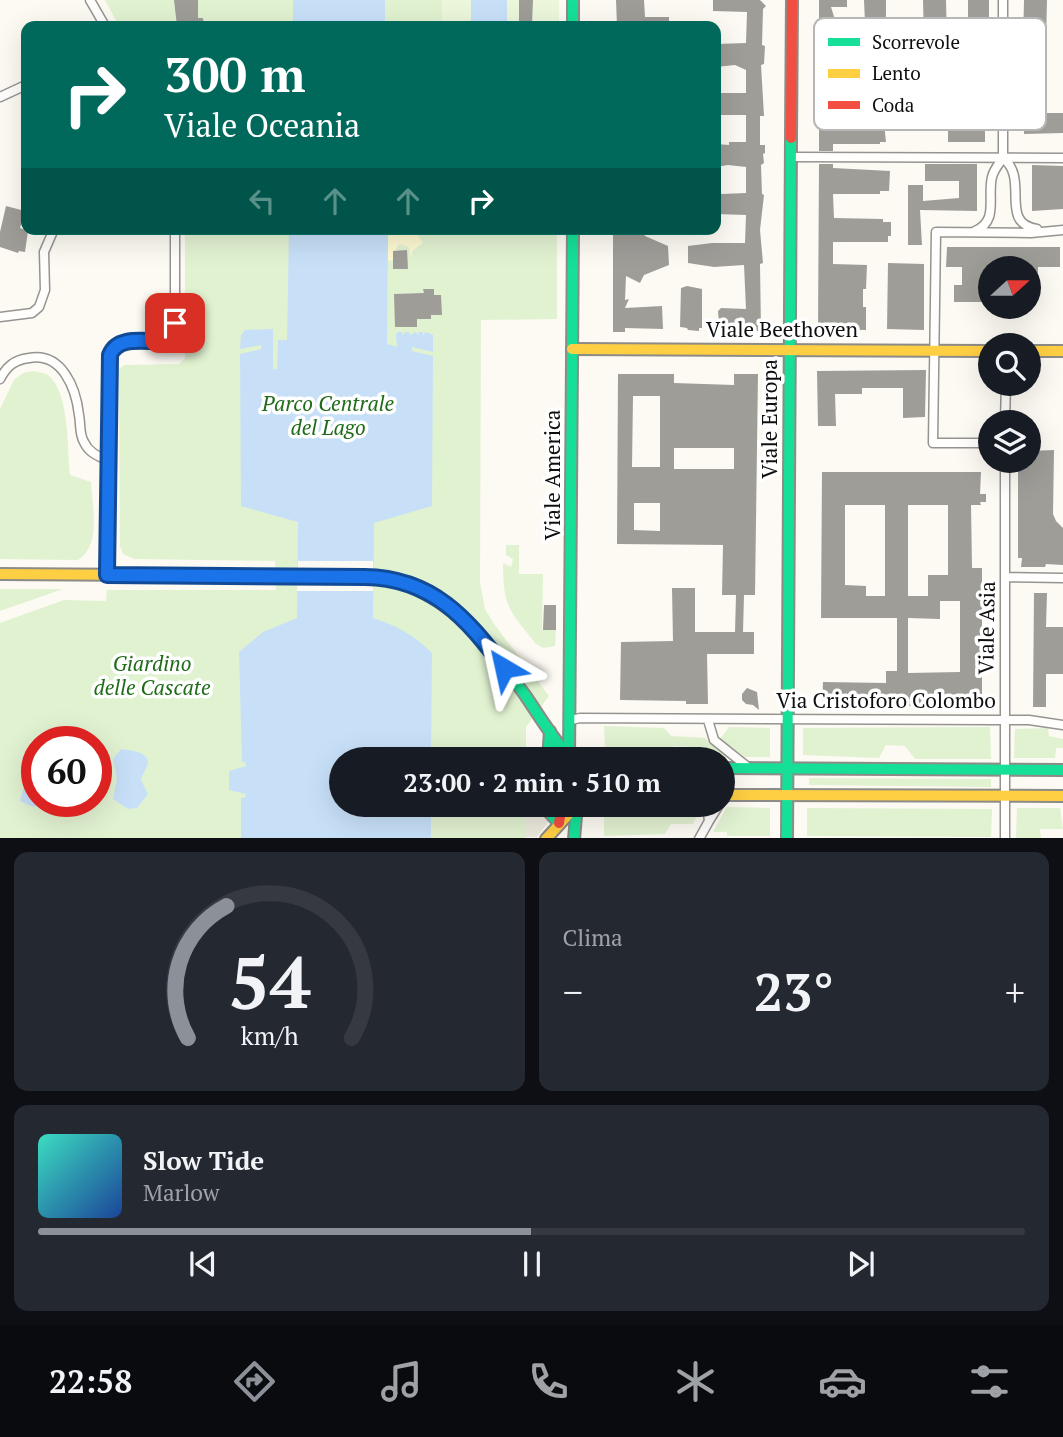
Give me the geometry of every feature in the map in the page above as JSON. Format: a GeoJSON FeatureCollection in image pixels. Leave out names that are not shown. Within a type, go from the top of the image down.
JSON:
{"type":"FeatureCollection","features":[{"type":"Feature","properties":{"kind":"street"},"geometry":{"type":"LineString","coordinates":[[90,0],[102,21]]}},
{"type":"Feature","properties":{"kind":"street"},"geometry":{"type":"LineString","coordinates":[[573,0],[573,21]]}},
{"type":"Feature","properties":{"kind":"street","name":"Viale Europa"},"geometry":{"type":"LineString","coordinates":[[787,838],[792,0]]}},
{"type":"Feature","properties":{"kind":"street"},"geometry":{"type":"LineString","coordinates":[[1003,0],[1003,18]]}},
{"type":"Feature","properties":{"kind":"street"},"geometry":{"type":"LineString","coordinates":[[0,97],[21,87]]}},
{"type":"Feature","properties":{"kind":"street"},"geometry":{"type":"LineString","coordinates":[[971,232],[985,226],[990,218],[992,175],[1003,158],[1003,130]]}},
{"type":"Feature","properties":{"kind":"street"},"geometry":{"type":"LineString","coordinates":[[791,157],[1063,158]]}},
{"type":"Feature","properties":{"kind":"street"},"geometry":{"type":"LineString","coordinates":[[1003,158],[1014,170],[1016,208],[1020,222],[1028,228],[1063,230]]}},
{"type":"Feature","properties":{"kind":"street"},"geometry":{"type":"LineString","coordinates":[[978,443],[933,443],[936,232],[1031,233],[1043,230]]}},
{"type":"Feature","properties":{"kind":"street"},"geometry":{"type":"LineString","coordinates":[[0,317],[32,313],[42,303],[45,290],[44,252],[51,235]]}},
{"type":"Feature","properties":{"kind":"street"},"geometry":{"type":"LineString","coordinates":[[107,575],[110,355],[113,348],[122,342],[164,341],[171,335],[175,323],[175,235]]}},
{"type":"Feature","properties":{"kind":"street","name":"Viale America"},"geometry":{"type":"LineString","coordinates":[[571,720],[573,235]]}},
{"type":"Feature","properties":{"kind":"street","name":"Viale Beethoven"},"geometry":{"type":"LineString","coordinates":[[572,349],[978,351]]}},
{"type":"Feature","properties":{"kind":"street"},"geometry":{"type":"LineString","coordinates":[[1041,351],[1063,351]]}},
{"type":"Feature","properties":{"kind":"street"},"geometry":{"type":"LineString","coordinates":[[0,379],[8,366],[19,360],[41,357],[56,363],[67,376],[74,395],[85,445],[94,454],[109,461]]}},
{"type":"Feature","properties":{"kind":"street","name":"Viale Asia"},"geometry":{"type":"LineString","coordinates":[[1005,473],[1005,838]]}},
{"type":"Feature","properties":{"kind":"street"},"geometry":{"type":"LineString","coordinates":[[0,574],[372,577],[401,582],[436,596],[470,623],[562,747]]}},
{"type":"Feature","properties":{"kind":"street"},"geometry":{"type":"LineString","coordinates":[[1005,577],[1063,578]]}},
{"type":"Feature","properties":{"kind":"street","name":"Via Cristoforo Colombo"},"geometry":{"type":"LineString","coordinates":[[548,727],[580,718],[1004,720],[1063,725]]}},
{"type":"Feature","properties":{"kind":"street"},"geometry":{"type":"LineString","coordinates":[[570,747],[571,720]]}},
{"type":"Feature","properties":{"kind":"street"},"geometry":{"type":"LineString","coordinates":[[708,720],[714,740],[749,768]]}},
{"type":"Feature","properties":{"kind":"street"},"geometry":{"type":"LineString","coordinates":[[548,727],[548,747]]}},
{"type":"Feature","properties":{"kind":"street"},"geometry":{"type":"LineString","coordinates":[[735,768],[1063,770]]}},
{"type":"Feature","properties":{"kind":"street"},"geometry":{"type":"LineString","coordinates":[[735,796],[1063,796]]}},
{"type":"Feature","properties":{"kind":"street"},"geometry":{"type":"LineString","coordinates":[[554,817],[559,823]]}},
{"type":"Feature","properties":{"kind":"street"},"geometry":{"type":"LineString","coordinates":[[559,823],[560,817]]}},
{"type":"Feature","properties":{"kind":"street"},"geometry":{"type":"LineString","coordinates":[[546,838],[565,817]]}},
{"type":"Feature","properties":{"kind":"street"},"geometry":{"type":"LineString","coordinates":[[573,838],[576,817]]}},
{"type":"Feature","properties":{"kind":"street"},"geometry":{"type":"LineString","coordinates":[[708,817],[709,821]]}},
{"type":"Feature","properties":{"kind":"street"},"geometry":{"type":"LineString","coordinates":[[699,838],[712,817]]}},
{"type":"Feature","properties":{"kind":"green space"},"geometry":{"type":"Polygon","coordinates":[[[105,0],[559,0],[559,21],[116,21],[105,0]]]}},
{"type":"Feature","properties":{"kind":"green space"},"geometry":{"type":"Polygon","coordinates":[[[442,0],[559,0],[559,21],[442,21],[442,0]]]}},
{"type":"Feature","properties":{"kind":"green space","name":"Parco Centrale del Lago"},"geometry":{"type":"Polygon","coordinates":[[[185,235],[557,235],[557,319],[481,320],[480,583],[485,609],[494,624],[549,696],[526,727],[526,747],[329,747],[329,817],[526,817],[526,838],[0,838],[0,623],[64,600],[106,601],[107,590],[276,590],[275,561],[134,559],[123,554],[120,546],[119,369],[124,365],[179,364],[185,358],[185,235]]]}},
{"type":"Feature","properties":{"kind":"green space"},"geometry":{"type":"Polygon","coordinates":[[[33,371],[48,375],[60,394],[66,422],[70,475],[91,482],[93,535],[90,545],[78,560],[0,559],[0,409],[14,380],[23,373],[33,371]]]}},
{"type":"Feature","properties":{"kind":"green space"},"geometry":{"type":"Polygon","coordinates":[[[506,545],[519,545],[519,574],[543,574],[542,630],[556,630],[555,646],[543,648],[536,644],[510,608],[505,590],[503,563],[511,567],[513,559],[506,555],[506,545]]]}},
{"type":"Feature","properties":{"kind":"green space"},"geometry":{"type":"Polygon","coordinates":[[[0,589],[63,589],[0,611],[0,589]]]}},
{"type":"Feature","properties":{"kind":"green space"},"geometry":{"type":"Polygon","coordinates":[[[604,726],[664,728],[671,736],[705,738],[715,747],[674,746],[605,747],[604,726]]]}},
{"type":"Feature","properties":{"kind":"green space"},"geometry":{"type":"Polygon","coordinates":[[[729,727],[770,728],[770,757],[745,757],[735,747],[720,739],[729,727]]]}},
{"type":"Feature","properties":{"kind":"green space"},"geometry":{"type":"Polygon","coordinates":[[[990,727],[991,759],[915,759],[905,746],[886,745],[879,758],[803,755],[803,728],[990,727]]]}},
{"type":"Feature","properties":{"kind":"green space"},"geometry":{"type":"Polygon","coordinates":[[[1048,728],[1049,736],[1063,739],[1063,748],[1056,748],[1055,758],[1014,758],[1015,729],[1048,728]]]}},
{"type":"Feature","properties":{"kind":"green space"},"geometry":{"type":"Polygon","coordinates":[[[809,778],[991,779],[991,787],[809,785],[809,778]]]}},
{"type":"Feature","properties":{"kind":"green space"},"geometry":{"type":"Polygon","coordinates":[[[735,807],[770,808],[770,836],[727,836],[727,832],[713,832],[721,817],[735,817],[735,807]]]}},
{"type":"Feature","properties":{"kind":"green space"},"geometry":{"type":"Polygon","coordinates":[[[807,808],[992,809],[991,837],[807,836],[807,808]]]}},
{"type":"Feature","properties":{"kind":"green space"},"geometry":{"type":"Polygon","coordinates":[[[1017,808],[1060,808],[1063,829],[1040,829],[1041,838],[1016,838],[1017,808]]]}},
{"type":"Feature","properties":{"kind":"green space"},"geometry":{"type":"Polygon","coordinates":[[[604,817],[696,817],[693,824],[671,824],[665,834],[604,836],[604,817]]]}},
{"type":"Feature","properties":{"kind":"sand"},"geometry":{"type":"Polygon","coordinates":[[[388,235],[418,235],[423,243],[412,251],[411,259],[409,247],[399,244],[394,260],[388,261],[388,235]]]}},
{"type":"Feature","properties":{"kind":"shaded area"},"geometry":{"type":"Polygon","coordinates":[[[526,817],[552,817],[537,837],[526,837],[526,817]]]}},
{"type":"Feature","properties":{"kind":"water"},"geometry":{"type":"Polygon","coordinates":[[[293,0],[385,0],[385,21],[293,21],[293,0]]]}},
{"type":"Feature","properties":{"kind":"water"},"geometry":{"type":"Polygon","coordinates":[[[471,0],[507,0],[507,21],[471,21],[471,0]]]}},
{"type":"Feature","properties":{"kind":"water"},"geometry":{"type":"Polygon","coordinates":[[[289,235],[388,235],[387,344],[397,347],[398,332],[402,332],[402,335],[405,332],[410,335],[416,332],[418,335],[423,332],[423,335],[426,332],[433,335],[433,352],[412,347],[412,351],[433,356],[432,506],[374,523],[373,618],[405,632],[432,653],[431,747],[329,747],[329,817],[431,817],[431,838],[241,838],[241,798],[246,794],[229,790],[229,771],[246,766],[245,762],[242,762],[239,652],[263,632],[297,618],[298,522],[241,506],[240,354],[261,349],[261,345],[240,349],[241,335],[245,330],[273,329],[273,369],[277,369],[278,340],[287,340],[289,235]]]}},
{"type":"Feature","properties":{"kind":"water"},"geometry":{"type":"Polygon","coordinates":[[[121,749],[141,753],[147,758],[147,766],[141,780],[148,794],[137,808],[128,809],[113,799],[117,779],[113,759],[121,749]]]}},
{"type":"Feature","properties":{"kind":"pier"},"geometry":{"type":"Polygon","coordinates":[[[298,561],[373,561],[373,591],[297,591],[298,561]]]}},
{"type":"Feature","properties":{"kind":"building"},"geometry":{"type":"Polygon","coordinates":[[[174,0],[198,0],[198,18],[203,18],[203,21],[176,21],[174,0]]]}},
{"type":"Feature","properties":{"kind":"building"},"geometry":{"type":"Polygon","coordinates":[[[519,0],[533,0],[532,21],[519,21],[519,0]]]}},
{"type":"Feature","properties":{"kind":"building"},"geometry":{"type":"Polygon","coordinates":[[[616,0],[644,0],[645,17],[669,17],[669,21],[617,21],[616,0]]]}},
{"type":"Feature","properties":{"kind":"building"},"geometry":{"type":"Polygon","coordinates":[[[713,0],[760,0],[766,6],[763,9],[764,64],[761,65],[764,116],[760,116],[760,145],[765,145],[764,163],[761,165],[764,195],[760,230],[763,263],[760,264],[761,331],[723,330],[719,323],[718,311],[721,308],[746,309],[744,265],[714,267],[688,263],[688,246],[745,243],[746,215],[721,214],[721,194],[746,193],[746,167],[721,166],[721,144],[746,142],[746,115],[721,115],[721,93],[746,93],[746,70],[735,65],[721,66],[721,44],[746,43],[747,12],[713,11],[713,0]]]}},
{"type":"Feature","properties":{"kind":"building"},"geometry":{"type":"Polygon","coordinates":[[[819,0],[847,0],[847,7],[831,7],[834,18],[819,18],[819,0]]]}},
{"type":"Feature","properties":{"kind":"building"},"geometry":{"type":"Polygon","coordinates":[[[864,0],[886,0],[886,18],[865,18],[864,0]]]}},
{"type":"Feature","properties":{"kind":"building"},"geometry":{"type":"Polygon","coordinates":[[[923,0],[946,0],[946,18],[923,18],[923,0]]]}},
{"type":"Feature","properties":{"kind":"building"},"geometry":{"type":"Polygon","coordinates":[[[968,0],[989,0],[989,18],[968,18],[968,0]]]}},
{"type":"Feature","properties":{"kind":"building"},"geometry":{"type":"Polygon","coordinates":[[[1024,0],[1047,0],[1046,40],[1046,18],[1024,18],[1024,0]]]}},
{"type":"Feature","properties":{"kind":"building"},"geometry":{"type":"Polygon","coordinates":[[[1046,113],[1063,113],[1063,133],[1024,134],[1024,130],[1046,130],[1046,113]]]}},
{"type":"Feature","properties":{"kind":"building"},"geometry":{"type":"Polygon","coordinates":[[[819,130],[885,130],[886,142],[880,144],[833,144],[833,151],[819,151],[819,130]]]}},
{"type":"Feature","properties":{"kind":"building"},"geometry":{"type":"Polygon","coordinates":[[[948,130],[985,130],[985,142],[948,142],[948,130]]]}},
{"type":"Feature","properties":{"kind":"building"},"geometry":{"type":"Polygon","coordinates":[[[819,164],[833,164],[833,168],[890,171],[889,191],[880,191],[880,194],[833,194],[834,218],[883,219],[883,222],[891,222],[888,242],[833,242],[833,264],[867,265],[866,289],[863,289],[866,330],[818,329],[819,164]]]}},
{"type":"Feature","properties":{"kind":"building"},"geometry":{"type":"Polygon","coordinates":[[[925,164],[977,164],[977,211],[920,210],[922,245],[908,245],[908,185],[923,185],[923,201],[959,198],[959,181],[925,181],[925,164]]]}},
{"type":"Feature","properties":{"kind":"building"},"geometry":{"type":"Polygon","coordinates":[[[1032,165],[1063,166],[1063,209],[1032,211],[1032,165]]]}},
{"type":"Feature","properties":{"kind":"building"},"geometry":{"type":"Polygon","coordinates":[[[6,206],[21,210],[21,235],[27,235],[25,252],[18,253],[0,247],[0,232],[6,206]]]}},
{"type":"Feature","properties":{"kind":"building"},"geometry":{"type":"Polygon","coordinates":[[[613,235],[645,235],[668,246],[669,265],[644,275],[640,283],[626,276],[625,300],[629,299],[625,308],[662,306],[663,329],[625,328],[625,332],[613,332],[613,235]]]}},
{"type":"Feature","properties":{"kind":"building"},"geometry":{"type":"Polygon","coordinates":[[[947,247],[1060,247],[1060,267],[1041,267],[1041,256],[978,256],[978,302],[954,302],[954,285],[962,285],[962,267],[946,267],[947,247]]]}},
{"type":"Feature","properties":{"kind":"building"},"geometry":{"type":"Polygon","coordinates":[[[407,250],[408,269],[393,269],[393,251],[407,250]]]}},
{"type":"Feature","properties":{"kind":"building"},"geometry":{"type":"Polygon","coordinates":[[[888,263],[924,264],[924,330],[887,329],[888,263]]]}},
{"type":"Feature","properties":{"kind":"building"},"geometry":{"type":"Polygon","coordinates":[[[687,286],[702,289],[702,328],[699,328],[699,331],[680,327],[681,288],[687,286]]]}},
{"type":"Feature","properties":{"kind":"building"},"geometry":{"type":"Polygon","coordinates":[[[423,289],[434,289],[434,295],[441,295],[442,315],[431,315],[431,319],[417,319],[417,327],[395,327],[394,294],[424,293],[423,289]]]}},
{"type":"Feature","properties":{"kind":"building"},"geometry":{"type":"Polygon","coordinates":[[[926,370],[925,417],[903,418],[903,388],[862,388],[862,394],[835,394],[836,426],[818,426],[817,371],[926,370]]]}},
{"type":"Feature","properties":{"kind":"building"},"geometry":{"type":"Polygon","coordinates":[[[618,374],[674,374],[674,383],[734,385],[734,374],[758,374],[755,595],[744,595],[743,632],[754,632],[754,654],[707,654],[708,704],[620,700],[621,642],[673,641],[672,588],[695,588],[695,632],[735,632],[736,595],[722,595],[723,545],[617,544],[618,374]],[[633,396],[632,467],[660,467],[660,396],[633,396]],[[674,448],[674,469],[734,469],[734,448],[674,448]],[[634,503],[634,530],[660,531],[660,503],[634,503]]]}},
{"type":"Feature","properties":{"kind":"building"},"geometry":{"type":"Polygon","coordinates":[[[1054,450],[1053,514],[1063,528],[1063,565],[1021,567],[1022,558],[1018,558],[1018,473],[1041,473],[1041,451],[1054,450]]]}},
{"type":"Feature","properties":{"kind":"building"},"geometry":{"type":"Polygon","coordinates":[[[822,472],[981,473],[980,494],[986,494],[986,502],[971,505],[972,568],[982,568],[982,705],[960,705],[960,696],[939,696],[939,703],[918,704],[919,706],[822,705],[823,682],[886,683],[886,671],[897,671],[897,618],[821,618],[822,472]],[[845,505],[845,585],[866,586],[866,596],[885,596],[885,505],[845,505]],[[908,505],[908,596],[928,596],[928,575],[948,575],[948,505],[908,505]],[[940,601],[940,619],[908,618],[908,673],[960,672],[960,601],[940,601]]]}},
{"type":"Feature","properties":{"kind":"building"},"geometry":{"type":"Polygon","coordinates":[[[1034,593],[1047,593],[1046,627],[1063,627],[1063,674],[1046,674],[1046,707],[1033,707],[1034,593]]]}},
{"type":"Feature","properties":{"kind":"building"},"geometry":{"type":"Polygon","coordinates":[[[544,605],[556,605],[556,630],[543,630],[544,605]]]}},
{"type":"Feature","properties":{"kind":"building"},"geometry":{"type":"Polygon","coordinates":[[[747,688],[757,692],[759,710],[742,700],[742,694],[747,688]]]}},
{"type":"Feature","properties":{"kind":"traffic: fast"},"geometry":{"type":"LineString","coordinates":[[573,0],[573,21]]}},
{"type":"Feature","properties":{"kind":"traffic: fast"},"geometry":{"type":"LineString","coordinates":[[787,838],[791,138]]}},
{"type":"Feature","properties":{"kind":"traffic: fast"},"geometry":{"type":"LineString","coordinates":[[569,747],[573,235]]}},
{"type":"Feature","properties":{"kind":"traffic: fast"},"geometry":{"type":"LineString","coordinates":[[294,576],[374,577],[399,583],[443,604],[495,655],[561,747]]}},
{"type":"Feature","properties":{"kind":"traffic: fast"},"geometry":{"type":"LineString","coordinates":[[549,747],[550,731]]}},
{"type":"Feature","properties":{"kind":"traffic: fast"},"geometry":{"type":"LineString","coordinates":[[735,768],[1063,770]]}},
{"type":"Feature","properties":{"kind":"traffic: fast"},"geometry":{"type":"LineString","coordinates":[[554,817],[559,823]]}},
{"type":"Feature","properties":{"kind":"traffic: fast"},"geometry":{"type":"LineString","coordinates":[[574,838],[576,817]]}},
{"type":"Feature","properties":{"kind":"traffic: slow"},"geometry":{"type":"LineString","coordinates":[[572,349],[978,351]]}},
{"type":"Feature","properties":{"kind":"traffic: slow"},"geometry":{"type":"LineString","coordinates":[[1041,351],[1063,351]]}},
{"type":"Feature","properties":{"kind":"traffic: slow"},"geometry":{"type":"LineString","coordinates":[[0,574],[294,576]]}},
{"type":"Feature","properties":{"kind":"traffic: slow"},"geometry":{"type":"LineString","coordinates":[[735,795],[1063,796]]}},
{"type":"Feature","properties":{"kind":"traffic: slow"},"geometry":{"type":"LineString","coordinates":[[547,838],[566,817]]}},
{"type":"Feature","properties":{"kind":"traffic: jam"},"geometry":{"type":"LineString","coordinates":[[791,138],[792,0]]}},
{"type":"Feature","properties":{"kind":"traffic: jam"},"geometry":{"type":"LineString","coordinates":[[559,823],[560,817]]}},
{"type":"Feature","properties":{"kind":"route"},"geometry":{"type":"LineString","coordinates":[[175,323],[167,341],[122,342],[113,348],[110,355],[107,575],[378,577],[395,580],[436,596],[456,610],[474,628],[504,668]]}},
{"type":"Feature","properties":{"kind":"park label","name":"Giardino delle Cascate"},"geometry":{"type":"Point","coordinates":[152,676]}}]}
